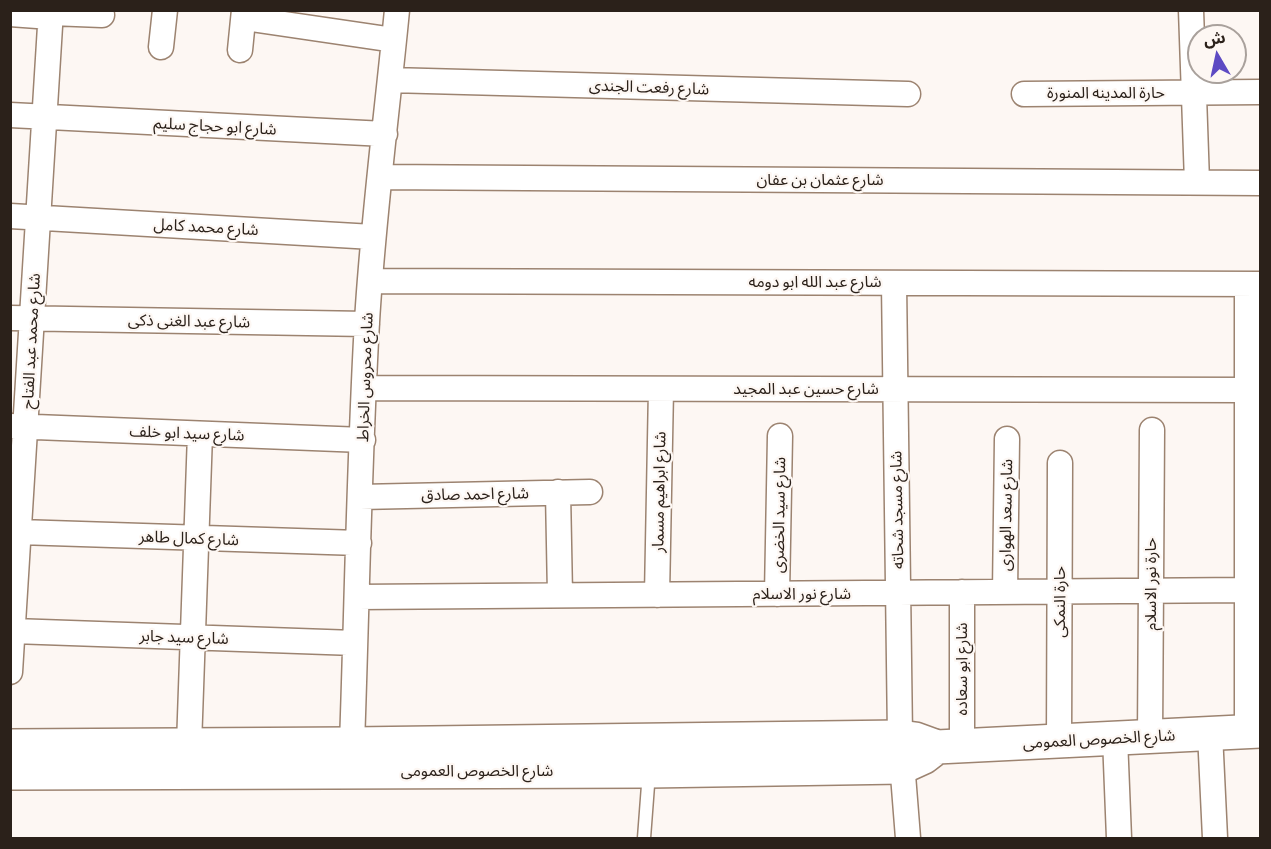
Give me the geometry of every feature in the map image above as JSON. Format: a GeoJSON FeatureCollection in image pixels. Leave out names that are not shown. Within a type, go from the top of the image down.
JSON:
{"type":"FeatureCollection","features":[{"type":"Feature","properties":{"kind":"street"},"geometry":{"type":"LineString","coordinates":[[161,47],[165,10]]}},
{"type":"Feature","properties":{"kind":"street","name":"شارع محروس الخراط"},"geometry":{"type":"LineString","coordinates":[[352,744],[369,281],[386,134],[397,10]]}},
{"type":"Feature","properties":{"kind":"street"},"geometry":{"type":"LineString","coordinates":[[1191,10],[1197,182]]}},
{"type":"Feature","properties":{"kind":"street","name":"شارع محمد عبد الفتاح"},"geometry":{"type":"LineString","coordinates":[[10,672],[21,318],[38,218],[51,13]]}},
{"type":"Feature","properties":{"kind":"street"},"geometry":{"type":"LineString","coordinates":[[10,14],[102,15]]}},
{"type":"Feature","properties":{"kind":"street"},"geometry":{"type":"LineString","coordinates":[[240,50],[244,14],[394,40]]}},
{"type":"Feature","properties":{"kind":"street","name":"شارع رفعت الجندى"},"geometry":{"type":"LineString","coordinates":[[390,80],[908,94]]}},
{"type":"Feature","properties":{"kind":"street","name":"حارة المدينه المنورة"},"geometry":{"type":"LineString","coordinates":[[1024,94],[1260,92]]}},
{"type":"Feature","properties":{"kind":"street","name":"شارع ابو حجاج سليم"},"geometry":{"type":"LineString","coordinates":[[10,115],[386,134]]}},
{"type":"Feature","properties":{"kind":"street","name":"شارع عثمان بن عفان"},"geometry":{"type":"LineString","coordinates":[[380,177],[1260,183]]}},
{"type":"Feature","properties":{"kind":"street","name":"شارع محمد كامل"},"geometry":{"type":"LineString","coordinates":[[10,216],[373,237]]}},
{"type":"Feature","properties":{"kind":"street","name":"شارع عبد الله ابو دومه"},"geometry":{"type":"LineString","coordinates":[[369,281],[1254,284]]}},
{"type":"Feature","properties":{"kind":"street","name":"شارع مسجد شحاته"},"geometry":{"type":"LineString","coordinates":[[894,283],[901,752],[908,838]]}},
{"type":"Feature","properties":{"kind":"street"},"geometry":{"type":"LineString","coordinates":[[1254,284],[1247,390],[1247,590],[1254,731]]}},
{"type":"Feature","properties":{"kind":"street","name":"شارع عبد الغنى ذكى"},"geometry":{"type":"LineString","coordinates":[[21,318],[367,324]]}},
{"type":"Feature","properties":{"kind":"street","name":"شارع حسين عبد المجيد"},"geometry":{"type":"LineString","coordinates":[[364,388],[1247,390]]}},
{"type":"Feature","properties":{"kind":"street","name":"شارع ابراهيم مسمار"},"geometry":{"type":"LineString","coordinates":[[657,595],[661,389]]}},
{"type":"Feature","properties":{"kind":"street","name":"شارع سيد ابو خلف"},"geometry":{"type":"LineString","coordinates":[[18,426],[363,440]]}},
{"type":"Feature","properties":{"kind":"street","name":"حارة نور الاسلام"},"geometry":{"type":"LineString","coordinates":[[1150,737],[1152,430]]}},
{"type":"Feature","properties":{"kind":"street"},"geometry":{"type":"LineString","coordinates":[[189,745],[200,434]]}},
{"type":"Feature","properties":{"kind":"street","name":"شارع سيد الخضرى"},"geometry":{"type":"LineString","coordinates":[[777,594],[780,436]]}},
{"type":"Feature","properties":{"kind":"street","name":"شارع سعد الهوارى"},"geometry":{"type":"LineString","coordinates":[[1005,592],[1007,439]]}},
{"type":"Feature","properties":{"kind":"street","name":"حارة النمكى"},"geometry":{"type":"LineString","coordinates":[[1059,741],[1060,463]]}},
{"type":"Feature","properties":{"kind":"street"},"geometry":{"type":"LineString","coordinates":[[558,492],[560,595]]}},
{"type":"Feature","properties":{"kind":"street","name":"شارع احمد صادق"},"geometry":{"type":"LineString","coordinates":[[360,497],[590,492]]}},
{"type":"Feature","properties":{"kind":"street","name":"شارع كمال طاهر"},"geometry":{"type":"LineString","coordinates":[[16,526],[196,538],[359,543]]}},
{"type":"Feature","properties":{"kind":"street","name":"شارع نور الاسلام"},"geometry":{"type":"LineString","coordinates":[[357,597],[1247,590]]}},
{"type":"Feature","properties":{"kind":"street","name":"شارع ابو سعاده"},"geometry":{"type":"LineString","coordinates":[[950,747],[962,592]]}},
{"type":"Feature","properties":{"kind":"street","name":"شارع سيد جابر"},"geometry":{"type":"LineString","coordinates":[[12,626],[193,637],[355,643]]}},
{"type":"Feature","properties":{"kind":"street","name":"شارع الخصوص العمومى"},"geometry":{"type":"LineString","coordinates":[[10,773],[649,771],[901,752],[915,739],[950,747],[1254,731]]}},
{"type":"Feature","properties":{"kind":"street"},"geometry":{"type":"LineString","coordinates":[[1210,733],[1215,838]]}},
{"type":"Feature","properties":{"kind":"street"},"geometry":{"type":"LineString","coordinates":[[1115,738],[1119,838]]}},
{"type":"Feature","properties":{"kind":"street","name":"شارع الخصوص العمومى"},"geometry":{"type":"LineString","coordinates":[[10,746],[352,744],[901,752]]}},
{"type":"Feature","properties":{"kind":"lane"},"geometry":{"type":"LineString","coordinates":[[644,838],[649,771]]}}]}
